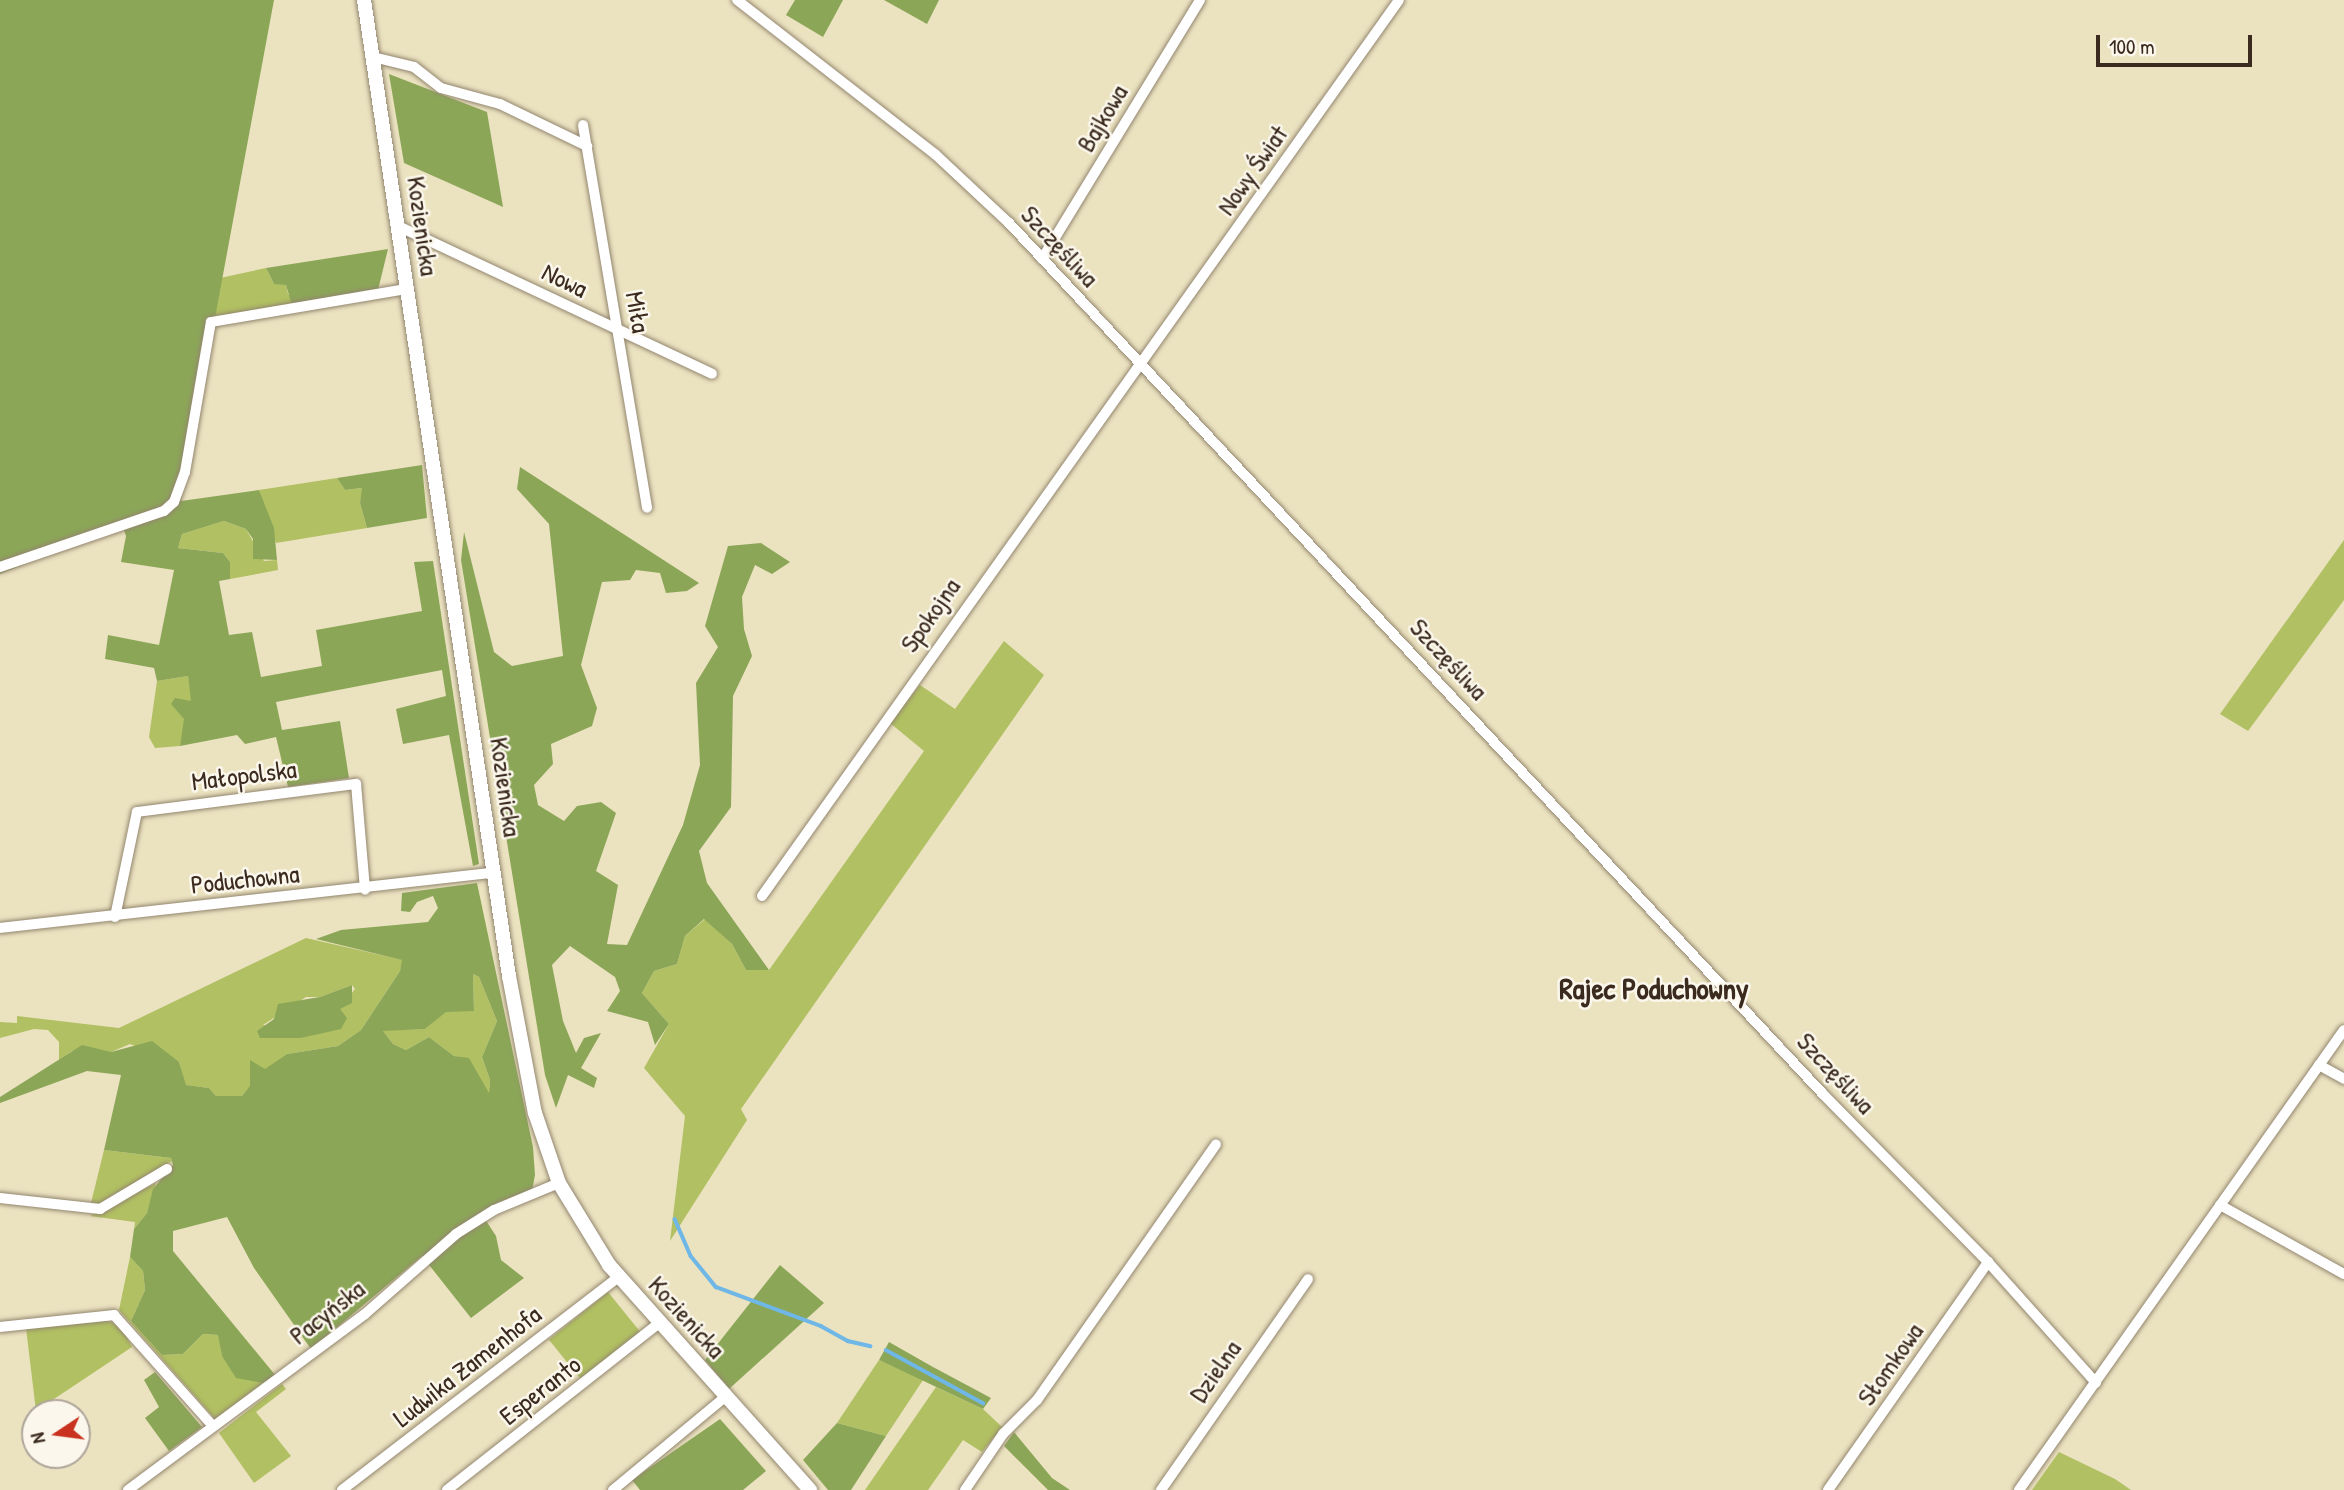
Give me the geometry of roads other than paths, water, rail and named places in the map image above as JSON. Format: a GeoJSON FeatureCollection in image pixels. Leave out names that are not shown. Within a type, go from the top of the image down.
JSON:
{"type":"FeatureCollection","features":[{"type":"Feature","properties":{"kind":"main road","name":"Kozienicka"},"geometry":{"type":"LineString","coordinates":[[364,0],[526,1073],[559,1182],[618,1278],[810,1490]]}},
{"type":"Feature","properties":{"kind":"street","name":"Szczęśliwa"},"geometry":{"type":"LineString","coordinates":[[737,0],[936,154],[1042,259],[1823,1094],[1988,1262],[2096,1384]]}},
{"type":"Feature","properties":{"kind":"street","name":"Bajkowa"},"geometry":{"type":"LineString","coordinates":[[1042,259],[1200,0]]}},
{"type":"Feature","properties":{"kind":"street","name":"Nowy Świat"},"geometry":{"type":"LineString","coordinates":[[1139,364],[1399,0]]}},
{"type":"Feature","properties":{"kind":"street"},"geometry":{"type":"LineString","coordinates":[[373,57],[414,67],[441,88],[500,104],[587,146]]}},
{"type":"Feature","properties":{"kind":"street","name":"Miła"},"geometry":{"type":"LineString","coordinates":[[583,125],[647,508]]}},
{"type":"Feature","properties":{"kind":"street","name":"Nowa"},"geometry":{"type":"LineString","coordinates":[[398,226],[712,374]]}},
{"type":"Feature","properties":{"kind":"street"},"geometry":{"type":"LineString","coordinates":[[0,567],[130,523],[174,502],[185,472],[211,322],[407,289]]}},
{"type":"Feature","properties":{"kind":"street","name":"Spokojna"},"geometry":{"type":"LineString","coordinates":[[762,896],[1139,364]]}},
{"type":"Feature","properties":{"kind":"street","name":"Małopolska"},"geometry":{"type":"LineString","coordinates":[[115,916],[137,812],[356,784],[365,890]]}},
{"type":"Feature","properties":{"kind":"street","name":"Poduchowna"},"geometry":{"type":"LineString","coordinates":[[0,928],[365,890],[494,873]]}},
{"type":"Feature","properties":{"kind":"street"},"geometry":{"type":"LineString","coordinates":[[2019,1490],[2344,1030]]}},
{"type":"Feature","properties":{"kind":"street"},"geometry":{"type":"LineString","coordinates":[[2319,1065],[2344,1079]]}},
{"type":"Feature","properties":{"kind":"street"},"geometry":{"type":"LineString","coordinates":[[965,1490],[1003,1434],[1037,1400],[1216,1144]]}},
{"type":"Feature","properties":{"kind":"street"},"geometry":{"type":"LineString","coordinates":[[0,1198],[100,1209],[167,1169]]}},
{"type":"Feature","properties":{"kind":"street","name":"Pacyńska"},"geometry":{"type":"LineString","coordinates":[[128,1490],[365,1314],[456,1234],[494,1210],[559,1182]]}},
{"type":"Feature","properties":{"kind":"street"},"geometry":{"type":"LineString","coordinates":[[2220,1205],[2344,1274]]}},
{"type":"Feature","properties":{"kind":"street","name":"Słomkowa"},"geometry":{"type":"LineString","coordinates":[[1828,1490],[1988,1262]]}},
{"type":"Feature","properties":{"kind":"street","name":"Ludwika Zamenhofa"},"geometry":{"type":"LineString","coordinates":[[342,1490],[618,1278]]}},
{"type":"Feature","properties":{"kind":"street","name":"Dzielna"},"geometry":{"type":"LineString","coordinates":[[1161,1490],[1308,1279]]}},
{"type":"Feature","properties":{"kind":"street"},"geometry":{"type":"LineString","coordinates":[[0,1326],[114,1315],[213,1426]]}},
{"type":"Feature","properties":{"kind":"street","name":"Esperanto"},"geometry":{"type":"LineString","coordinates":[[447,1490],[659,1323]]}},
{"type":"Feature","properties":{"kind":"street"},"geometry":{"type":"LineString","coordinates":[[613,1490],[726,1397]]}},
{"type":"Feature","properties":{"kind":"waterway"},"geometry":{"type":"LineString","coordinates":[[675,1219],[691,1256],[716,1287],[821,1326],[848,1341],[870,1346]]}},
{"type":"Feature","properties":{"kind":"waterway"},"geometry":{"type":"LineString","coordinates":[[886,1350],[983,1403]]}},
{"type":"Feature","properties":{"kind":"district","name":"Rajec Poduchowny"},"geometry":{"type":"Point","coordinates":[1654,988]}}]}
